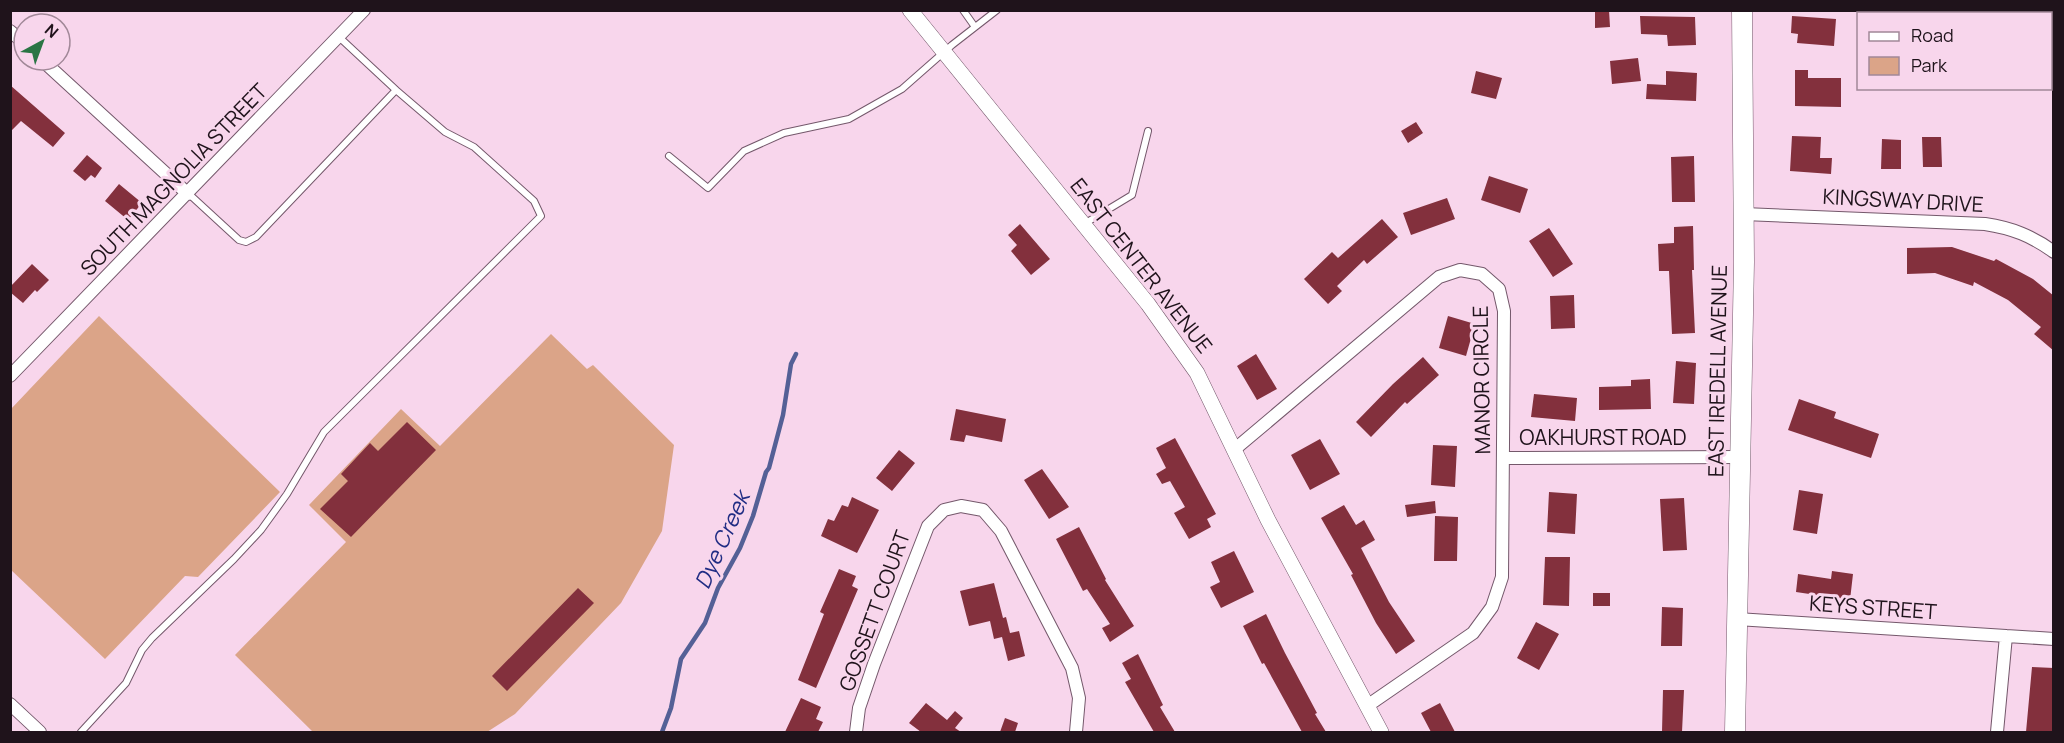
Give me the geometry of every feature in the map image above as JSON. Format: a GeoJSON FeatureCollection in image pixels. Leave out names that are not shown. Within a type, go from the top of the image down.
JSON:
{"type":"FeatureCollection","features":[{"type":"Feature","properties":{"kind":"main road","name":"EAST IREDELL AVENUE"},"geometry":{"type":"LineString","coordinates":[[1735,732],[1744,214],[1742,10]]}},
{"type":"Feature","properties":{"kind":"street","name":"SOUTH MAGNOLIA STREET"},"geometry":{"type":"LineString","coordinates":[[10,376],[364,10]]}},
{"type":"Feature","properties":{"kind":"street","name":"EAST CENTER AVENUE"},"geometry":{"type":"LineString","coordinates":[[910,10],[1148,304],[1197,373],[1268,519],[1381,732]]}},
{"type":"Feature","properties":{"kind":"street"},"geometry":{"type":"LineString","coordinates":[[55,72],[188,194]]}},
{"type":"Feature","properties":{"kind":"street","name":"KINGSWAY DRIVE"},"geometry":{"type":"LineString","coordinates":[[1744,214],[1985,224],[2013,229],[2054,252]]}},
{"type":"Feature","properties":{"kind":"street","name":"MANOR CIRCLE"},"geometry":{"type":"LineString","coordinates":[[1235,449],[1439,278],[1460,270],[1482,274],[1498,289],[1504,311],[1502,577],[1492,607],[1473,633],[1367,706]]}},
{"type":"Feature","properties":{"kind":"street","name":"OAKHURST ROAD"},"geometry":{"type":"LineString","coordinates":[[1503,458],[1740,457]]}},
{"type":"Feature","properties":{"kind":"street","name":"GOSSETT COURT"},"geometry":{"type":"LineString","coordinates":[[856,732],[860,708],[874,664],[928,526],[944,510],[961,506],[983,510],[1000,531],[1072,668],[1080,698],[1076,732]]}},
{"type":"Feature","properties":{"kind":"street","name":"KEYS STREET"},"geometry":{"type":"LineString","coordinates":[[1737,619],[2054,639]]}},
{"type":"Feature","properties":{"kind":"street"},"geometry":{"type":"LineString","coordinates":[[1996,732],[2006,636]]}},
{"type":"Feature","properties":{"kind":"street"},"geometry":{"type":"LineString","coordinates":[[10,704],[39,732]]}},
{"type":"Feature","properties":{"kind":"lane"},"geometry":{"type":"LineString","coordinates":[[963,10],[975,27]]}},
{"type":"Feature","properties":{"kind":"lane"},"geometry":{"type":"LineString","coordinates":[[669,156],[708,188],[744,151],[784,133],[849,119],[902,89],[997,10]]}},
{"type":"Feature","properties":{"kind":"lane"},"geometry":{"type":"LineString","coordinates":[[81,732],[126,683],[142,650],[152,638],[261,531],[287,494],[324,432],[541,216],[534,201],[474,147],[445,132],[339,37]]}},
{"type":"Feature","properties":{"kind":"lane"},"geometry":{"type":"LineString","coordinates":[[188,194],[239,240],[246,242],[256,237],[396,90]]}},
{"type":"Feature","properties":{"kind":"lane"},"geometry":{"type":"LineString","coordinates":[[1084,225],[1132,195],[1148,131]]}},
{"type":"Feature","properties":{"kind":"green space"},"geometry":{"type":"Polygon","coordinates":[[[99,316],[280,492],[198,577],[185,576],[105,659],[10,569],[11,409],[99,316]]]}},
{"type":"Feature","properties":{"kind":"green space"},"geometry":{"type":"Polygon","coordinates":[[[551,334],[587,369],[593,365],[674,445],[662,531],[621,603],[515,714],[487,732],[313,732],[235,655],[346,542],[309,505],[401,409],[440,446],[551,334]]]}},
{"type":"Feature","properties":{"kind":"building"},"geometry":{"type":"Polygon","coordinates":[[[1595,10],[1609,10],[1610,27],[1595,28],[1595,10]]]}},
{"type":"Feature","properties":{"kind":"building"},"geometry":{"type":"Polygon","coordinates":[[[1640,16],[1695,17],[1696,45],[1668,46],[1667,35],[1641,34],[1640,16]]]}},
{"type":"Feature","properties":{"kind":"building"},"geometry":{"type":"Polygon","coordinates":[[[1792,16],[1836,19],[1834,46],[1797,43],[1798,34],[1791,33],[1792,16]]]}},
{"type":"Feature","properties":{"kind":"building"},"geometry":{"type":"Polygon","coordinates":[[[1638,58],[1641,81],[1612,84],[1610,61],[1638,58]]]}},
{"type":"Feature","properties":{"kind":"building"},"geometry":{"type":"Polygon","coordinates":[[[1795,70],[1808,70],[1808,78],[1841,78],[1841,107],[1795,106],[1795,70]]]}},
{"type":"Feature","properties":{"kind":"building"},"geometry":{"type":"Polygon","coordinates":[[[1476,71],[1502,78],[1496,99],[1471,93],[1476,71]]]}},
{"type":"Feature","properties":{"kind":"building"},"geometry":{"type":"Polygon","coordinates":[[[1666,71],[1697,73],[1696,101],[1646,99],[1647,84],[1666,85],[1666,71]]]}},
{"type":"Feature","properties":{"kind":"building"},"geometry":{"type":"Polygon","coordinates":[[[10,85],[65,133],[53,147],[21,121],[10,132],[10,85]]]}},
{"type":"Feature","properties":{"kind":"building"},"geometry":{"type":"Polygon","coordinates":[[[1416,122],[1423,133],[1408,143],[1401,131],[1416,122]]]}},
{"type":"Feature","properties":{"kind":"building"},"geometry":{"type":"Polygon","coordinates":[[[1792,136],[1821,137],[1820,158],[1832,158],[1831,174],[1790,171],[1792,136]]]}},
{"type":"Feature","properties":{"kind":"building"},"geometry":{"type":"Polygon","coordinates":[[[1922,137],[1941,137],[1942,167],[1923,167],[1922,137]]]}},
{"type":"Feature","properties":{"kind":"building"},"geometry":{"type":"Polygon","coordinates":[[[1882,139],[1901,140],[1901,169],[1881,169],[1882,139]]]}},
{"type":"Feature","properties":{"kind":"building"},"geometry":{"type":"Polygon","coordinates":[[[87,155],[102,168],[95,178],[91,175],[85,181],[73,171],[87,155]]]}},
{"type":"Feature","properties":{"kind":"building"},"geometry":{"type":"Polygon","coordinates":[[[1694,156],[1695,202],[1672,202],[1671,157],[1694,156]]]}},
{"type":"Feature","properties":{"kind":"building"},"geometry":{"type":"Polygon","coordinates":[[[1489,176],[1528,189],[1520,213],[1481,200],[1489,176]]]}},
{"type":"Feature","properties":{"kind":"building"},"geometry":{"type":"Polygon","coordinates":[[[119,184],[142,203],[128,220],[105,201],[119,184]]]}},
{"type":"Feature","properties":{"kind":"building"},"geometry":{"type":"Polygon","coordinates":[[[1447,198],[1455,219],[1411,235],[1403,213],[1447,198]]]}},
{"type":"Feature","properties":{"kind":"building"},"geometry":{"type":"Polygon","coordinates":[[[1382,219],[1398,237],[1367,264],[1364,260],[1337,286],[1342,291],[1328,304],[1304,279],[1332,252],[1338,258],[1382,219]]]}},
{"type":"Feature","properties":{"kind":"building"},"geometry":{"type":"Polygon","coordinates":[[[1020,224],[1050,259],[1031,275],[1011,251],[1017,245],[1008,235],[1020,224]]]}},
{"type":"Feature","properties":{"kind":"building"},"geometry":{"type":"Polygon","coordinates":[[[1693,226],[1694,270],[1692,270],[1695,333],[1672,334],[1669,271],[1659,271],[1658,244],[1674,243],[1674,227],[1693,226]]]}},
{"type":"Feature","properties":{"kind":"building"},"geometry":{"type":"Polygon","coordinates":[[[1549,228],[1573,264],[1553,277],[1529,241],[1549,228]]]}},
{"type":"Feature","properties":{"kind":"building"},"geometry":{"type":"Polygon","coordinates":[[[1952,247],[1994,261],[1996,259],[2033,279],[2054,296],[2054,351],[2034,334],[2041,327],[2008,300],[1974,282],[1973,286],[1935,273],[1907,274],[1907,248],[1952,247]]]}},
{"type":"Feature","properties":{"kind":"building"},"geometry":{"type":"Polygon","coordinates":[[[32,264],[49,280],[23,303],[10,292],[10,287],[32,264]]]}},
{"type":"Feature","properties":{"kind":"building"},"geometry":{"type":"Polygon","coordinates":[[[1574,295],[1575,328],[1551,329],[1550,296],[1574,295]]]}},
{"type":"Feature","properties":{"kind":"building"},"geometry":{"type":"Polygon","coordinates":[[[1448,316],[1475,324],[1466,356],[1439,348],[1448,316]]]}},
{"type":"Feature","properties":{"kind":"building"},"geometry":{"type":"Polygon","coordinates":[[[1256,354],[1277,389],[1257,400],[1237,366],[1256,354]]]}},
{"type":"Feature","properties":{"kind":"building"},"geometry":{"type":"Polygon","coordinates":[[[1423,357],[1439,375],[1407,404],[1405,402],[1371,437],[1356,422],[1423,357]]]}},
{"type":"Feature","properties":{"kind":"building"},"geometry":{"type":"Polygon","coordinates":[[[1676,361],[1696,363],[1694,404],[1673,403],[1676,361]]]}},
{"type":"Feature","properties":{"kind":"building"},"geometry":{"type":"Polygon","coordinates":[[[1650,379],[1651,409],[1599,410],[1599,387],[1631,386],[1631,380],[1650,379]]]}},
{"type":"Feature","properties":{"kind":"building"},"geometry":{"type":"Polygon","coordinates":[[[1534,394],[1577,398],[1575,421],[1531,417],[1534,394]]]}},
{"type":"Feature","properties":{"kind":"building"},"geometry":{"type":"Polygon","coordinates":[[[1799,399],[1836,412],[1834,418],[1879,434],[1871,458],[1788,430],[1799,399]]]}},
{"type":"Feature","properties":{"kind":"building"},"geometry":{"type":"Polygon","coordinates":[[[956,409],[1006,419],[1002,442],[966,435],[964,442],[950,440],[956,409]]]}},
{"type":"Feature","properties":{"kind":"building"},"geometry":{"type":"Polygon","coordinates":[[[407,422],[436,450],[351,537],[320,509],[348,481],[341,474],[370,443],[378,451],[407,422]]]}},
{"type":"Feature","properties":{"kind":"building"},"geometry":{"type":"Polygon","coordinates":[[[1175,438],[1216,514],[1207,519],[1211,527],[1189,539],[1174,513],[1185,507],[1170,481],[1162,484],[1156,474],[1166,468],[1156,448],[1175,438]]]}},
{"type":"Feature","properties":{"kind":"building"},"geometry":{"type":"Polygon","coordinates":[[[1320,439],[1340,474],[1310,490],[1291,455],[1320,439]]]}},
{"type":"Feature","properties":{"kind":"building"},"geometry":{"type":"Polygon","coordinates":[[[1433,445],[1457,446],[1455,487],[1431,485],[1433,445]]]}},
{"type":"Feature","properties":{"kind":"building"},"geometry":{"type":"Polygon","coordinates":[[[899,450],[915,463],[892,491],[876,478],[899,450]]]}},
{"type":"Feature","properties":{"kind":"building"},"geometry":{"type":"Polygon","coordinates":[[[1042,469],[1069,507],[1049,519],[1024,480],[1042,469]]]}},
{"type":"Feature","properties":{"kind":"building"},"geometry":{"type":"Polygon","coordinates":[[[1799,490],[1823,494],[1817,534],[1793,530],[1799,490]]]}},
{"type":"Feature","properties":{"kind":"building"},"geometry":{"type":"Polygon","coordinates":[[[1549,492],[1577,494],[1575,534],[1547,532],[1549,492]]]}},
{"type":"Feature","properties":{"kind":"building"},"geometry":{"type":"Polygon","coordinates":[[[852,497],[879,510],[857,553],[821,536],[828,519],[834,521],[842,505],[848,507],[852,497]]]}},
{"type":"Feature","properties":{"kind":"building"},"geometry":{"type":"Polygon","coordinates":[[[1684,498],[1687,550],[1663,551],[1660,499],[1684,498]]]}},
{"type":"Feature","properties":{"kind":"building"},"geometry":{"type":"Polygon","coordinates":[[[1435,501],[1436,513],[1407,517],[1405,505],[1435,501]]]}},
{"type":"Feature","properties":{"kind":"building"},"geometry":{"type":"Polygon","coordinates":[[[1344,505],[1356,525],[1364,520],[1375,540],[1361,548],[1389,602],[1415,641],[1396,654],[1376,623],[1351,575],[1353,574],[1321,518],[1344,505]]]}},
{"type":"Feature","properties":{"kind":"building"},"geometry":{"type":"Polygon","coordinates":[[[1435,516],[1458,517],[1457,561],[1434,561],[1435,516]]]}},
{"type":"Feature","properties":{"kind":"building"},"geometry":{"type":"Polygon","coordinates":[[[1079,527],[1105,580],[1134,626],[1110,642],[1102,628],[1110,624],[1087,589],[1083,591],[1056,539],[1079,527]]]}},
{"type":"Feature","properties":{"kind":"building"},"geometry":{"type":"Polygon","coordinates":[[[1234,551],[1254,592],[1221,608],[1210,587],[1220,582],[1211,562],[1234,551]]]}},
{"type":"Feature","properties":{"kind":"building"},"geometry":{"type":"Polygon","coordinates":[[[1545,557],[1570,557],[1569,606],[1543,605],[1545,557]]]}},
{"type":"Feature","properties":{"kind":"building"},"geometry":{"type":"Polygon","coordinates":[[[839,569],[856,576],[852,586],[858,589],[816,688],[798,680],[824,614],[820,612],[839,569]]]}},
{"type":"Feature","properties":{"kind":"building"},"geometry":{"type":"Polygon","coordinates":[[[1832,571],[1853,574],[1850,600],[1796,592],[1798,574],[1831,579],[1832,571]]]}},
{"type":"Feature","properties":{"kind":"building"},"geometry":{"type":"Polygon","coordinates":[[[994,583],[1003,618],[1006,617],[1010,633],[1019,631],[1025,656],[1008,661],[1002,637],[994,639],[990,621],[969,626],[960,591],[994,583]]]}},
{"type":"Feature","properties":{"kind":"building"},"geometry":{"type":"Polygon","coordinates":[[[578,588],[594,603],[507,691],[492,676],[578,588]]]}},
{"type":"Feature","properties":{"kind":"building"},"geometry":{"type":"Polygon","coordinates":[[[1593,593],[1610,593],[1610,606],[1593,606],[1593,593]]]}},
{"type":"Feature","properties":{"kind":"building"},"geometry":{"type":"Polygon","coordinates":[[[1662,607],[1683,608],[1682,646],[1661,646],[1662,607]]]}},
{"type":"Feature","properties":{"kind":"building"},"geometry":{"type":"Polygon","coordinates":[[[1266,614],[1326,732],[1302,732],[1264,663],[1262,664],[1243,626],[1266,614]]]}},
{"type":"Feature","properties":{"kind":"building"},"geometry":{"type":"Polygon","coordinates":[[[1536,622],[1559,634],[1539,670],[1517,658],[1536,622]]]}},
{"type":"Feature","properties":{"kind":"building"},"geometry":{"type":"Polygon","coordinates":[[[1138,654],[1163,705],[1160,707],[1175,732],[1154,732],[1125,682],[1131,679],[1122,663],[1138,654]]]}},
{"type":"Feature","properties":{"kind":"building"},"geometry":{"type":"Polygon","coordinates":[[[2032,667],[2054,668],[2054,732],[2026,732],[2032,667]]]}},
{"type":"Feature","properties":{"kind":"building"},"geometry":{"type":"Polygon","coordinates":[[[1663,690],[1684,690],[1682,732],[1662,732],[1663,690]]]}},
{"type":"Feature","properties":{"kind":"building"},"geometry":{"type":"Polygon","coordinates":[[[801,698],[821,707],[816,719],[823,722],[818,732],[785,732],[801,698]]]}},
{"type":"Feature","properties":{"kind":"building"},"geometry":{"type":"Polygon","coordinates":[[[926,703],[947,720],[955,711],[963,718],[955,728],[961,732],[921,732],[909,723],[926,703]]]}},
{"type":"Feature","properties":{"kind":"building"},"geometry":{"type":"Polygon","coordinates":[[[1440,703],[1455,732],[1431,732],[1421,713],[1440,703]]]}},
{"type":"Feature","properties":{"kind":"building"},"geometry":{"type":"Polygon","coordinates":[[[1005,718],[1018,723],[1015,732],[1000,732],[1005,718]]]}},
{"type":"Feature","properties":{"kind":"waterway","name":"Dye Creek"},"geometry":{"type":"LineString","coordinates":[[662,732],[671,708],[681,659],[705,623],[718,588],[740,548],[753,516],[769,468],[783,415],[791,364],[796,354]]}}]}
